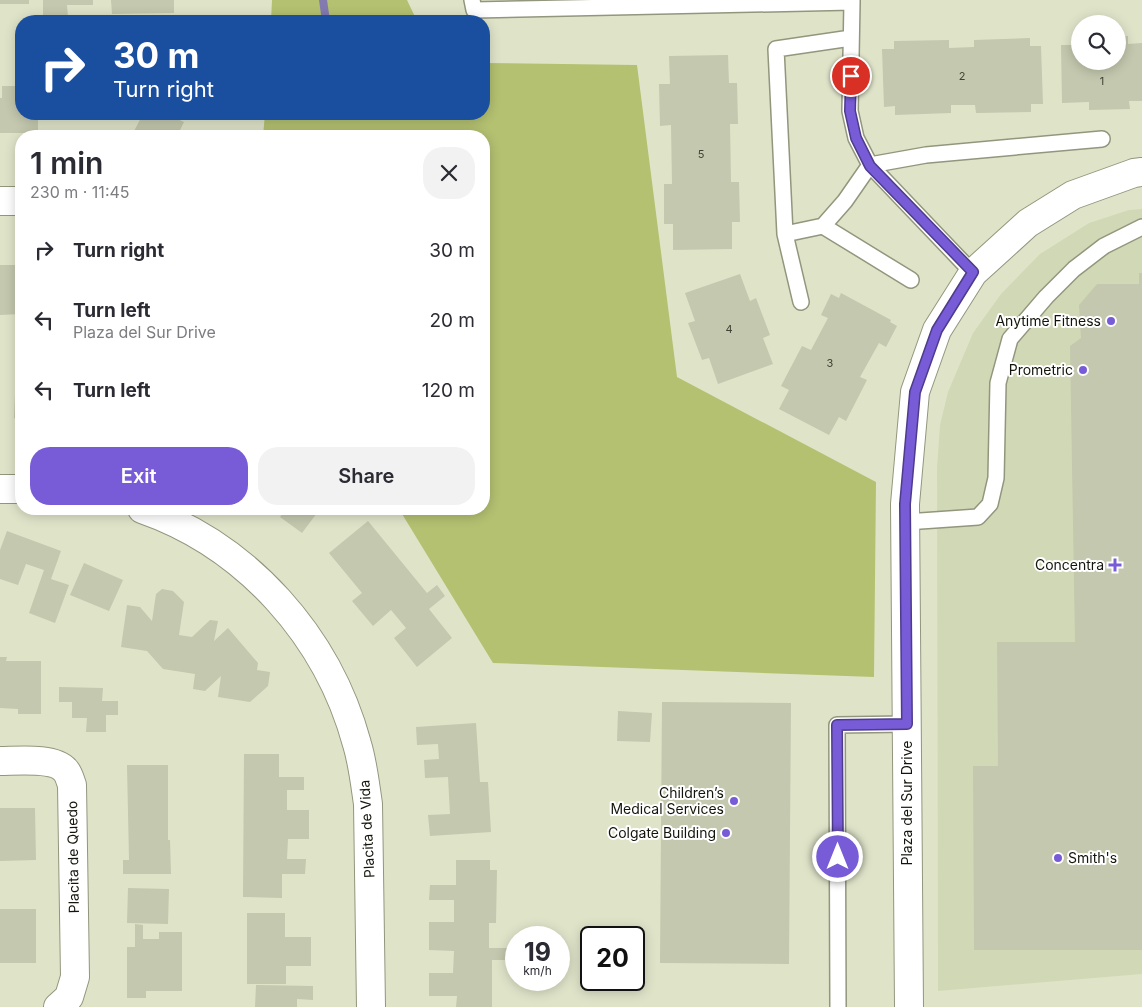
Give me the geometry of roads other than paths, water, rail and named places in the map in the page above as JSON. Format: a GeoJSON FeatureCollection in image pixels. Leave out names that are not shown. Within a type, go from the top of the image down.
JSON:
{"type":"FeatureCollection","features":[{"type":"Feature","properties":{"kind":"street","name":"Plaza del Sur Drive"},"geometry":{"type":"LineString","coordinates":[[908,1007],[905,504],[915,392],[937,330],[973,272],[1028,223],[1073,195],[1134,173],[1142,172]]}},
{"type":"Feature","properties":{"kind":"street"},"geometry":{"type":"LineString","coordinates":[[0,201],[15,201]]}},
{"type":"Feature","properties":{"kind":"street"},"geometry":{"type":"LineString","coordinates":[[0,489],[15,489]]}},
{"type":"Feature","properties":{"kind":"street","name":"Placita de Vida"},"geometry":{"type":"LineString","coordinates":[[160,515],[190,530],[222,550],[249,571],[274,595],[297,621],[317,650],[348,714],[358,745],[368,804],[371,1007]]}},
{"type":"Feature","properties":{"kind":"street","name":"Placita de Quedo"},"geometry":{"type":"LineString","coordinates":[[0,761],[42,761],[58,765],[64,769],[72,785],[75,977],[69,997],[58,1007]]}},
{"type":"Feature","properties":{"kind":"lane"},"geometry":{"type":"LineString","coordinates":[[472,0],[474,10],[852,1],[850,111],[856,138],[870,166],[973,272]]}},
{"type":"Feature","properties":{"kind":"lane"},"geometry":{"type":"LineString","coordinates":[[802,302],[785,234],[776,49],[851,38]]}},
{"type":"Feature","properties":{"kind":"lane"},"geometry":{"type":"LineString","coordinates":[[785,234],[823,226],[845,201],[870,166],[926,155],[1102,140]]}},
{"type":"Feature","properties":{"kind":"lane"},"geometry":{"type":"LineString","coordinates":[[823,226],[911,280]]}},
{"type":"Feature","properties":{"kind":"lane"},"geometry":{"type":"LineString","coordinates":[[906,522],[978,516],[990,504],[996,478],[998,383],[1010,339],[1046,297],[1074,269],[1104,246],[1142,227]]}},
{"type":"Feature","properties":{"kind":"lane"},"geometry":{"type":"LineString","coordinates":[[838,1007],[837,725],[907,724]]}},
{"type":"Feature","properties":{"kind":"waterway"},"geometry":{"type":"LineString","coordinates":[[323,0],[325,15]]}},
{"type":"Feature","properties":{"kind":"place","name":"Anytime Fitness"},"geometry":{"type":"Point","coordinates":[1111,321]}},
{"type":"Feature","properties":{"kind":"place","name":"Prometric"},"geometry":{"type":"Point","coordinates":[1083,370]}},
{"type":"Feature","properties":{"kind":"place","name":"Concentra"},"geometry":{"type":"Point","coordinates":[1115,565]}},
{"type":"Feature","properties":{"kind":"place","name":"Children’s Medical Services"},"geometry":{"type":"Point","coordinates":[734,801]}},
{"type":"Feature","properties":{"kind":"place","name":"Colgate Building"},"geometry":{"type":"Point","coordinates":[726,833]}},
{"type":"Feature","properties":{"kind":"place","name":"Smith's"},"geometry":{"type":"Point","coordinates":[1058,858]}}]}
